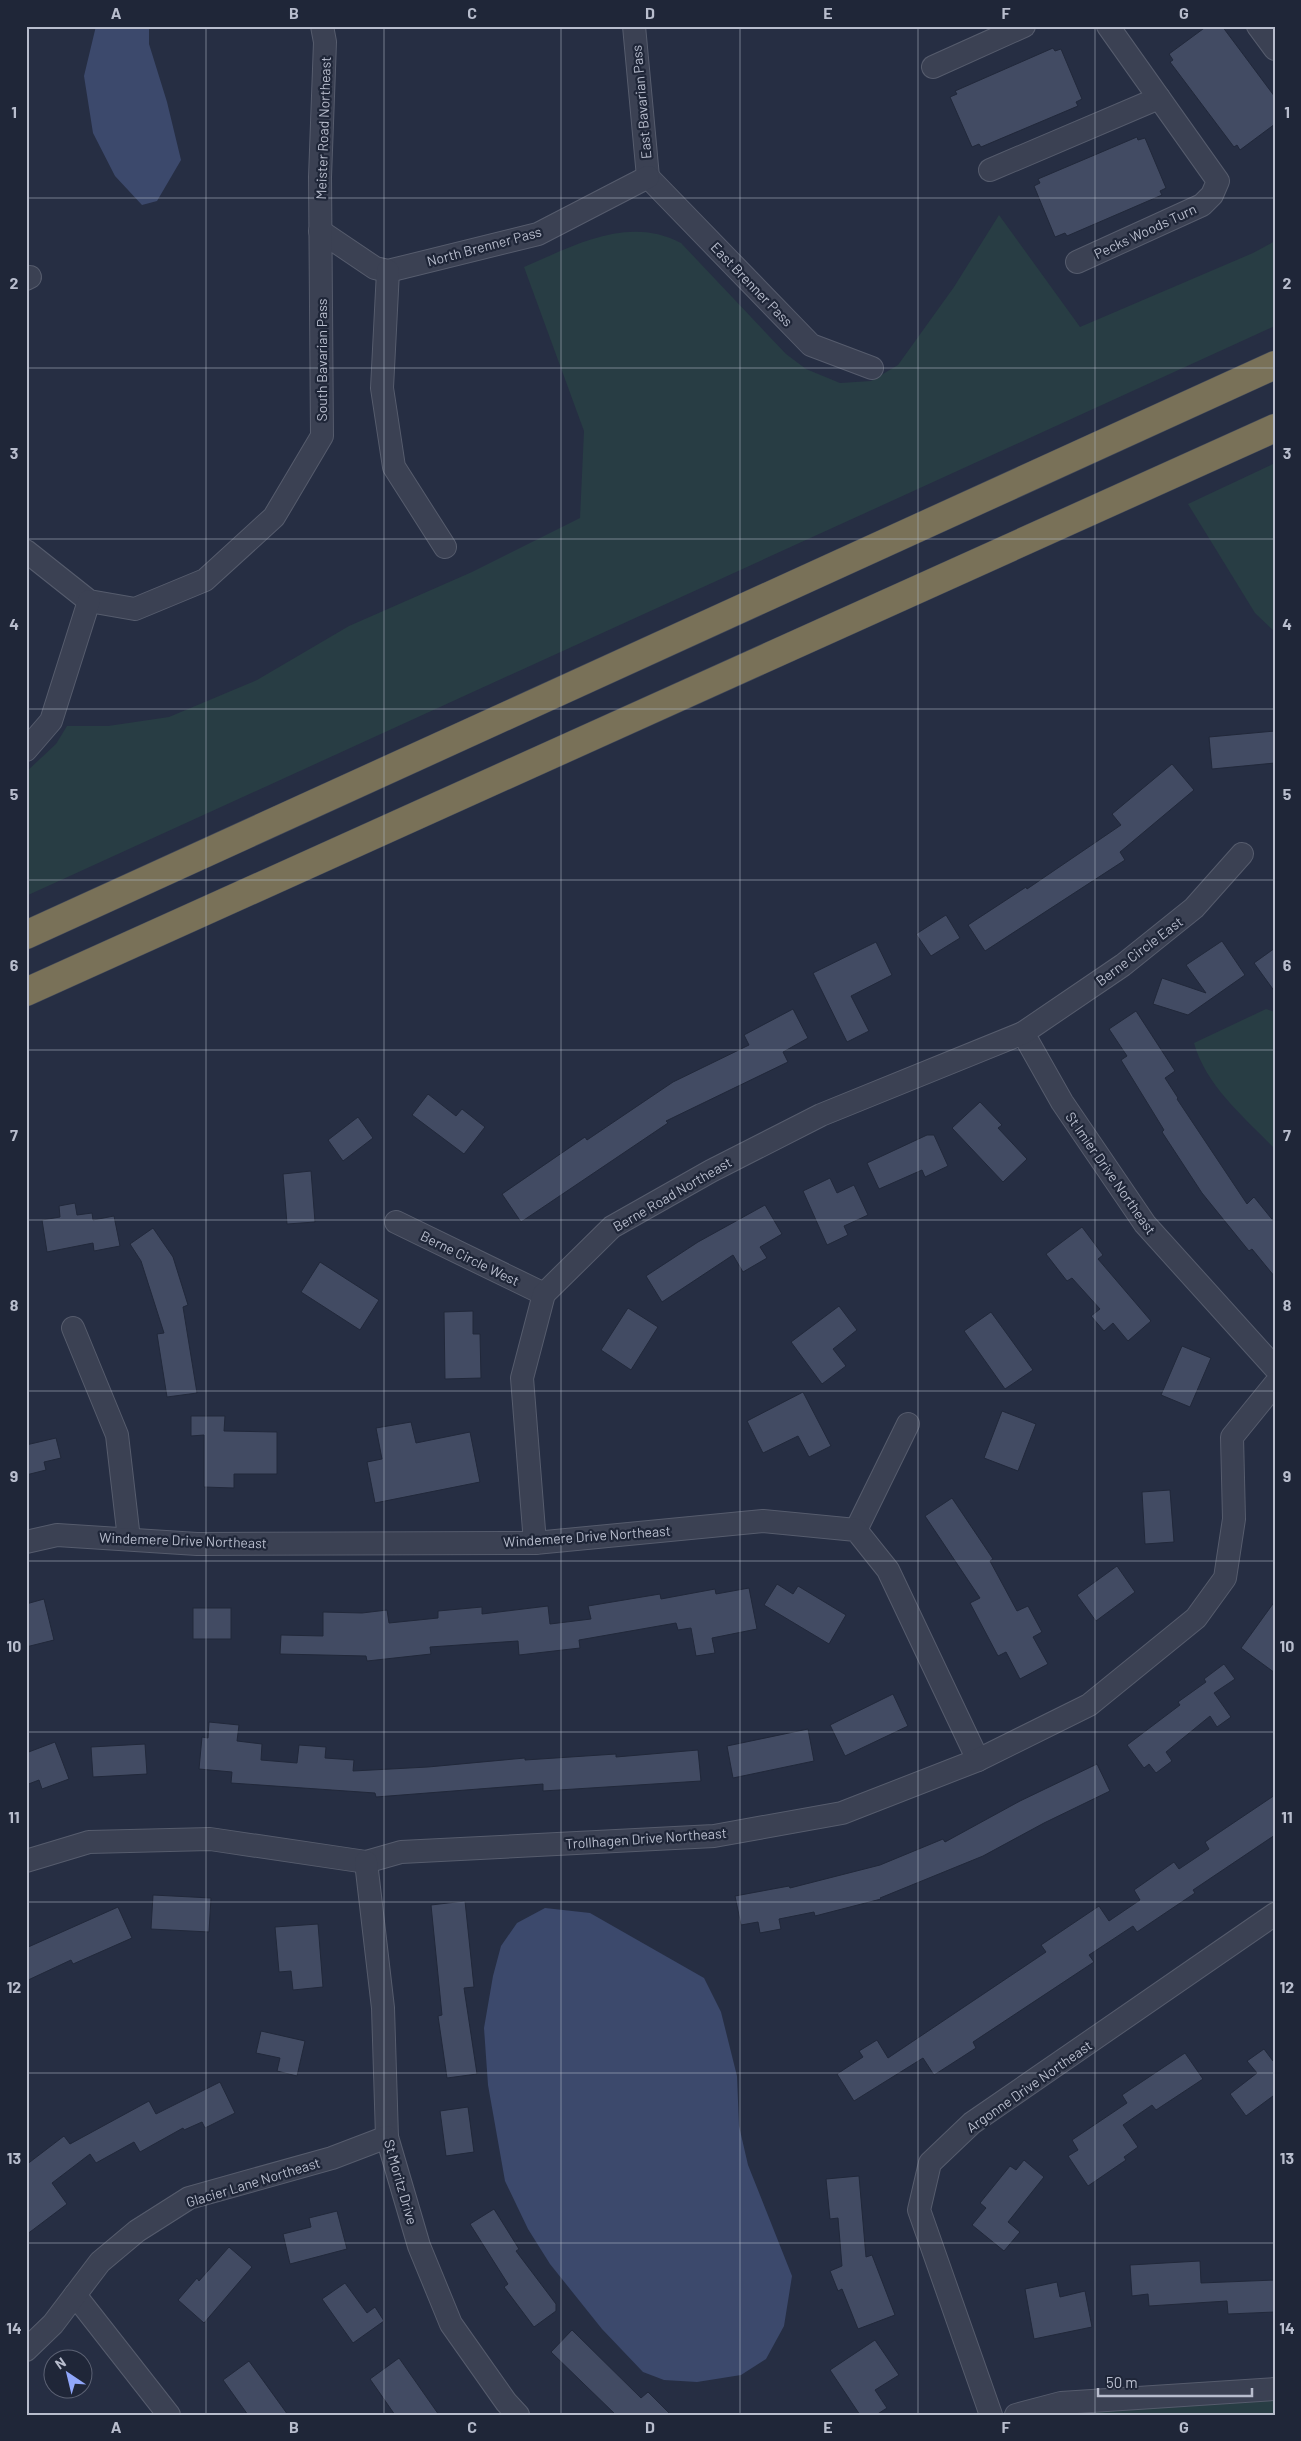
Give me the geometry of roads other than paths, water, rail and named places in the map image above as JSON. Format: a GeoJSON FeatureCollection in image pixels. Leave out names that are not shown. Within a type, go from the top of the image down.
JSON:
{"type":"FeatureCollection","features":[{"type":"Feature","properties":{"kind":"highway"},"geometry":{"type":"LineString","coordinates":[[26,935],[1275,365]]}},
{"type":"Feature","properties":{"kind":"highway"},"geometry":{"type":"LineString","coordinates":[[26,992],[1275,428]]}},
{"type":"Feature","properties":{"kind":"street","name":"Meister Road Northeast"},"geometry":{"type":"LineString","coordinates":[[320,231],[325,42],[322,26]]}},
{"type":"Feature","properties":{"kind":"street","name":"East Bavarian Pass"},"geometry":{"type":"LineString","coordinates":[[634,26],[648,177]]}},
{"type":"Feature","properties":{"kind":"street"},"geometry":{"type":"LineString","coordinates":[[934,67],[1024,26]]}},
{"type":"Feature","properties":{"kind":"street"},"geometry":{"type":"LineString","coordinates":[[1258,26],[1275,49]]}},
{"type":"Feature","properties":{"kind":"street","name":"Pecks Woods Turn"},"geometry":{"type":"LineString","coordinates":[[1077,262],[1202,205],[1216,189],[1218,181],[1159,98],[1114,28]]}},
{"type":"Feature","properties":{"kind":"street"},"geometry":{"type":"LineString","coordinates":[[990,170],[1159,98]]}},
{"type":"Feature","properties":{"kind":"street","name":"North Brenner Pass"},"geometry":{"type":"LineString","coordinates":[[388,271],[538,234],[648,177]]}},
{"type":"Feature","properties":{"kind":"street","name":"East Brenner Pass"},"geometry":{"type":"LineString","coordinates":[[648,177],[811,345],[872,368]]}},
{"type":"Feature","properties":{"kind":"street"},"geometry":{"type":"LineString","coordinates":[[320,231],[375,268],[388,271],[382,388],[394,467],[445,547]]}},
{"type":"Feature","properties":{"kind":"street","name":"South Bavarian Pass"},"geometry":{"type":"LineString","coordinates":[[89,601],[135,609],[205,580],[274,517],[322,436],[320,231]]}},
{"type":"Feature","properties":{"kind":"street"},"geometry":{"type":"LineString","coordinates":[[26,551],[89,601],[51,721],[26,750]]}},
{"type":"Feature","properties":{"kind":"street","name":"Berne Circle East"},"geometry":{"type":"LineString","coordinates":[[1023,1033],[1123,965],[1194,908],[1242,854]]}},
{"type":"Feature","properties":{"kind":"street","name":"Berne Road Northeast"},"geometry":{"type":"LineString","coordinates":[[544,1294],[612,1227],[711,1171],[820,1115],[1023,1033]]}},
{"type":"Feature","properties":{"kind":"street","name":"St Imier Drive Northeast"},"geometry":{"type":"LineString","coordinates":[[1023,1033],[1062,1102],[1145,1224],[1275,1368]]}},
{"type":"Feature","properties":{"kind":"street","name":"Berne Circle West"},"geometry":{"type":"LineString","coordinates":[[396,1222],[544,1294]]}},
{"type":"Feature","properties":{"kind":"street"},"geometry":{"type":"LineString","coordinates":[[535,1543],[522,1378],[544,1294]]}},
{"type":"Feature","properties":{"kind":"street"},"geometry":{"type":"LineString","coordinates":[[73,1328],[117,1435],[129,1539]]}},
{"type":"Feature","properties":{"kind":"street","name":"Trollhagen Drive Northeast"},"geometry":{"type":"LineString","coordinates":[[26,1861],[89,1842],[210,1839],[366,1862],[401,1852],[714,1836],[842,1813],[978,1760],[1090,1705],[1196,1618],[1225,1578],[1234,1519],[1232,1437],[1275,1384]]}},
{"type":"Feature","properties":{"kind":"street"},"geometry":{"type":"LineString","coordinates":[[908,1424],[856,1530],[888,1570],[978,1760]]}},
{"type":"Feature","properties":{"kind":"street","name":"Windemere Drive Northeast"},"geometry":{"type":"LineString","coordinates":[[26,1542],[57,1535],[197,1544],[535,1543],[763,1521],[856,1530]]}},
{"type":"Feature","properties":{"kind":"street","name":"St Moritz Drive"},"geometry":{"type":"LineString","coordinates":[[366,1862],[383,2008],[387,2136],[419,2246],[451,2324],[506,2402],[518,2415]]}},
{"type":"Feature","properties":{"kind":"street","name":"Argonne Drive Northeast"},"geometry":{"type":"LineString","coordinates":[[991,2415],[919,2210],[930,2163],[972,2124],[1275,1914]]}},
{"type":"Feature","properties":{"kind":"street","name":"Glacier Lane Northeast"},"geometry":{"type":"LineString","coordinates":[[26,2350],[53,2324],[100,2262],[137,2231],[189,2198],[332,2158],[387,2136]]}},
{"type":"Feature","properties":{"kind":"street"},"geometry":{"type":"LineString","coordinates":[[76,2295],[169,2415]]}},
{"type":"Feature","properties":{"kind":"street"},"geometry":{"type":"LineString","coordinates":[[1016,2415],[1060,2403],[1275,2389]]}},
{"type":"Feature","properties":{"kind":"water"},"geometry":{"type":"Polygon","coordinates":[[[96,26],[149,26],[149,44],[167,102],[181,160],[157,201],[142,205],[115,176],[93,133],[84,76],[96,26]]]}},
{"type":"Feature","properties":{"kind":"water"},"geometry":{"type":"Polygon","coordinates":[[[545,1908],[590,1913],[704,1978],[721,2012],[737,2076],[739,2126],[748,2165],[792,2276],[784,2326],[766,2359],[741,2375],[697,2382],[664,2380],[643,2372],[602,2329],[550,2264],[528,2229],[505,2181],[488,2085],[484,2028],[493,1976],[501,1946],[517,1923],[545,1908]]]}}]}
